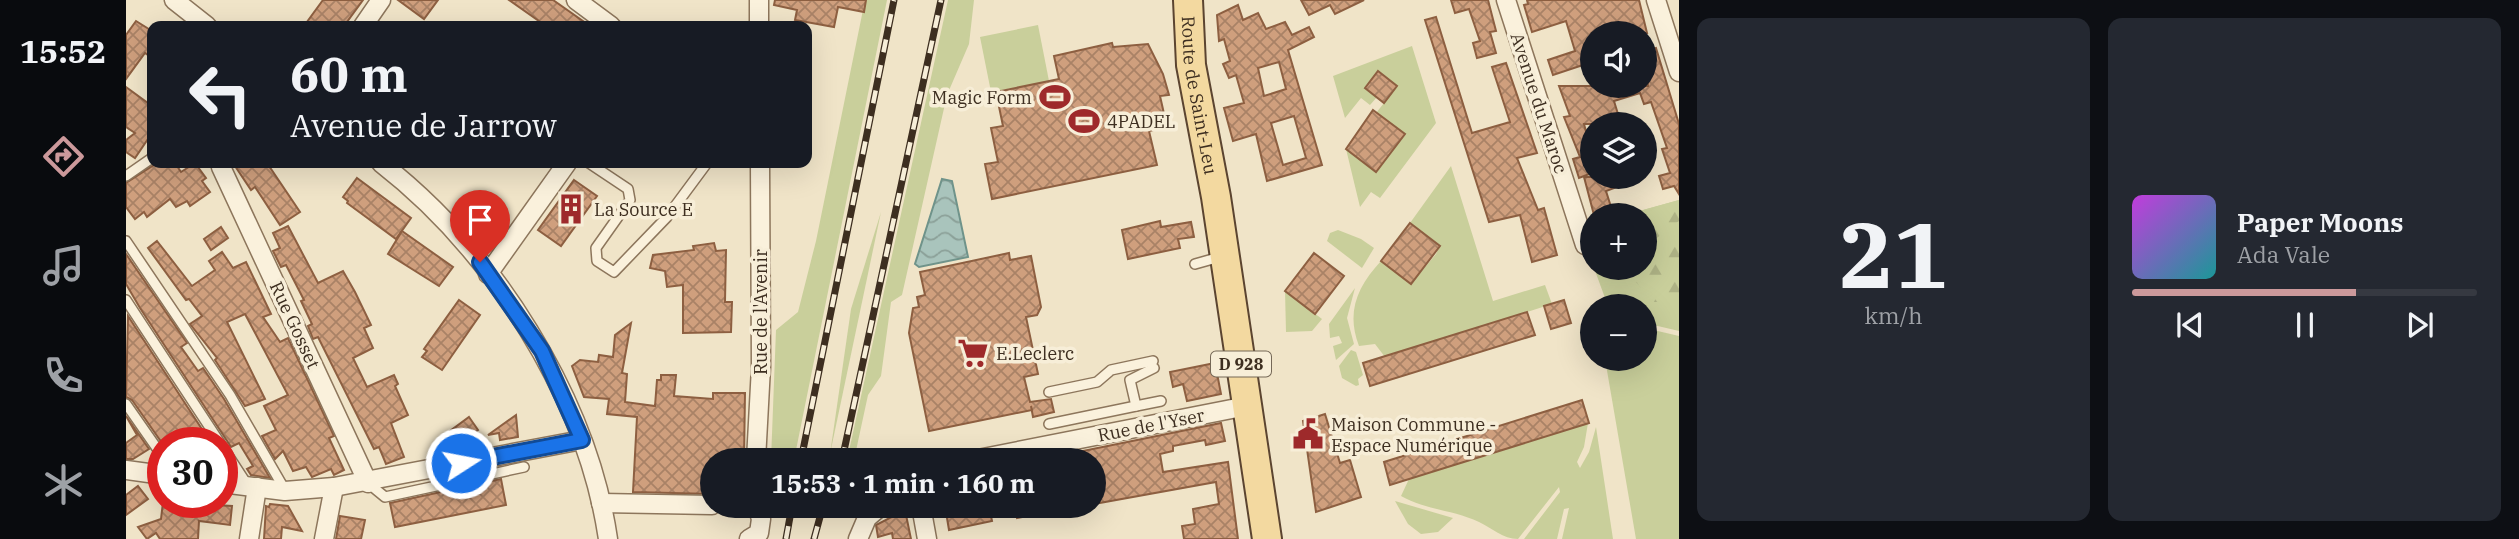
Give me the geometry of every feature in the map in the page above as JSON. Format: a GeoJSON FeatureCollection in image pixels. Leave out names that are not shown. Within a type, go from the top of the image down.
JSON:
{"type":"FeatureCollection","features":[{"type":"Feature","properties":{"kind":"main road","name":"Route de Saint-Leu"},"geometry":{"type":"LineString","coordinates":[[1188,0],[1191,65],[1215,188],[1267,539]]}},
{"type":"Feature","properties":{"kind":"main road","name":"Route de Saint-Leu"},"geometry":{"type":"LineString","coordinates":[[1203,0],[1215,188]]}},
{"type":"Feature","properties":{"kind":"street"},"geometry":{"type":"LineString","coordinates":[[174,0],[201,21]]}},
{"type":"Feature","properties":{"kind":"street"},"geometry":{"type":"LineString","coordinates":[[367,21],[382,0]]}},
{"type":"Feature","properties":{"kind":"street"},"geometry":{"type":"LineString","coordinates":[[576,0],[604,21]]}},
{"type":"Feature","properties":{"kind":"street"},"geometry":{"type":"LineString","coordinates":[[759,0],[759,21]]}},
{"type":"Feature","properties":{"kind":"street","name":"Avenue du Maroc"},"geometry":{"type":"LineString","coordinates":[[1506,0],[1580,229]]}},
{"type":"Feature","properties":{"kind":"street"},"geometry":{"type":"LineString","coordinates":[[1656,0],[1679,72]]}},
{"type":"Feature","properties":{"kind":"street","name":"Rue Gosset"},"geometry":{"type":"LineString","coordinates":[[221,168],[368,483]]}},
{"type":"Feature","properties":{"kind":"street"},"geometry":{"type":"LineString","coordinates":[[387,168],[421,194],[488,274],[542,351],[582,440],[601,503],[608,539]]}},
{"type":"Feature","properties":{"kind":"street"},"geometry":{"type":"LineString","coordinates":[[488,274],[563,168]]}},
{"type":"Feature","properties":{"kind":"street","name":"Rue de l'Avenir"},"geometry":{"type":"LineString","coordinates":[[757,448],[761,367],[760,168]]}},
{"type":"Feature","properties":{"kind":"street","name":"Rue de l'Yser"},"geometry":{"type":"LineString","coordinates":[[1034,448],[1247,406]]}},
{"type":"Feature","properties":{"kind":"street"},"geometry":{"type":"LineString","coordinates":[[238,485],[285,491],[368,483],[582,440]]}},
{"type":"Feature","properties":{"kind":"street"},"geometry":{"type":"LineString","coordinates":[[249,539],[253,487]]}},
{"type":"Feature","properties":{"kind":"street"},"geometry":{"type":"LineString","coordinates":[[324,539],[334,487]]}},
{"type":"Feature","properties":{"kind":"street"},"geometry":{"type":"LineString","coordinates":[[601,503],[700,505]]}},
{"type":"Feature","properties":{"kind":"street"},"geometry":{"type":"LineString","coordinates":[[749,539],[759,533],[761,518]]}},
{"type":"Feature","properties":{"kind":"street"},"geometry":{"type":"LineString","coordinates":[[858,537],[867,518]]}},
{"type":"Feature","properties":{"kind":"street"},"geometry":{"type":"LineString","coordinates":[[923,518],[927,539]]}},
{"type":"Feature","properties":{"kind":"lane"},"geometry":{"type":"LineString","coordinates":[[126,177],[147,162]]}},
{"type":"Feature","properties":{"kind":"lane"},"geometry":{"type":"LineString","coordinates":[[596,168],[628,190],[630,200],[596,248],[597,261],[614,272],[667,217],[703,168]]}},
{"type":"Feature","properties":{"kind":"lane"},"geometry":{"type":"LineString","coordinates":[[126,241],[230,395],[285,491]]}},
{"type":"Feature","properties":{"kind":"lane"},"geometry":{"type":"LineString","coordinates":[[1195,264],[1225,256]]}},
{"type":"Feature","properties":{"kind":"lane"},"geometry":{"type":"LineString","coordinates":[[126,300],[210,427]]}},
{"type":"Feature","properties":{"kind":"lane"},"geometry":{"type":"LineString","coordinates":[[1049,392],[1097,382],[1111,370],[1154,365],[1130,380],[1136,406]]}},
{"type":"Feature","properties":{"kind":"lane"},"geometry":{"type":"LineString","coordinates":[[1049,424],[1161,401]]}},
{"type":"Feature","properties":{"kind":"lane"},"geometry":{"type":"LineString","coordinates":[[126,404],[147,434]]}},
{"type":"Feature","properties":{"kind":"lane"},"geometry":{"type":"LineString","coordinates":[[238,467],[253,487]]}},
{"type":"Feature","properties":{"kind":"lane"},"geometry":{"type":"LineString","coordinates":[[368,483],[385,497],[524,467]]}},
{"type":"Feature","properties":{"kind":"green space"},"geometry":{"type":"Polygon","coordinates":[[[865,0],[887,0],[796,448],[771,448],[776,330],[798,312],[816,241],[865,0]]]}},
{"type":"Feature","properties":{"kind":"green space"},"geometry":{"type":"Polygon","coordinates":[[[948,0],[974,0],[969,44],[947,95],[902,295],[891,302],[881,376],[868,395],[857,448],[850,448],[948,0]]]}},
{"type":"Feature","properties":{"kind":"green space"},"geometry":{"type":"Polygon","coordinates":[[[1038,25],[1049,81],[991,92],[980,37],[1038,25]]]}},
{"type":"Feature","properties":{"kind":"green space"},"geometry":{"type":"Polygon","coordinates":[[[1412,46],[1436,123],[1380,198],[1371,192],[1360,207],[1346,149],[1376,172],[1405,134],[1376,113],[1384,103],[1377,97],[1370,105],[1361,98],[1345,118],[1333,76],[1412,46]]]}},
{"type":"Feature","properties":{"kind":"green space"},"geometry":{"type":"Polygon","coordinates":[[[1451,166],[1493,301],[1545,285],[1552,304],[1385,357],[1375,344],[1359,346],[1354,322],[1356,300],[1366,280],[1381,261],[1411,284],[1436,254],[1440,245],[1410,223],[1451,166]]]}},
{"type":"Feature","properties":{"kind":"green space"},"geometry":{"type":"Polygon","coordinates":[[[1679,200],[1679,331],[1657,326],[1657,294],[1604,294],[1598,280],[1657,280],[1657,206],[1679,200]]]}},
{"type":"Feature","properties":{"kind":"green space"},"geometry":{"type":"Polygon","coordinates":[[[1679,200],[1679,221],[1657,238],[1657,206],[1679,200]]]}},
{"type":"Feature","properties":{"kind":"green space"},"geometry":{"type":"Polygon","coordinates":[[[881,212],[831,448],[851,309],[881,212]]]}},
{"type":"Feature","properties":{"kind":"green space"},"geometry":{"type":"Polygon","coordinates":[[[1338,230],[1361,239],[1374,248],[1362,268],[1327,241],[1330,233],[1338,230]]]}},
{"type":"Feature","properties":{"kind":"green space"},"geometry":{"type":"Polygon","coordinates":[[[1679,237],[1679,302],[1657,302],[1657,294],[1647,294],[1634,280],[1657,280],[1659,252],[1679,237]]]}},
{"type":"Feature","properties":{"kind":"green space"},"geometry":{"type":"Polygon","coordinates":[[[1355,288],[1347,318],[1354,344],[1336,360],[1333,346],[1342,343],[1339,336],[1330,338],[1329,324],[1355,288]]]}},
{"type":"Feature","properties":{"kind":"green space"},"geometry":{"type":"Polygon","coordinates":[[[1285,291],[1322,319],[1312,331],[1286,332],[1285,291]]]}},
{"type":"Feature","properties":{"kind":"green space"},"geometry":{"type":"Polygon","coordinates":[[[1657,331],[1679,336],[1679,539],[1636,539],[1607,371],[1657,371],[1657,331]]]}},
{"type":"Feature","properties":{"kind":"green space"},"geometry":{"type":"Polygon","coordinates":[[[1351,350],[1356,352],[1363,375],[1356,386],[1342,378],[1339,366],[1351,350]]]}},
{"type":"Feature","properties":{"kind":"green space"},"geometry":{"type":"Polygon","coordinates":[[[1588,423],[1584,447],[1577,462],[1580,468],[1589,452],[1596,427],[1613,539],[1562,539],[1569,508],[1564,509],[1557,539],[1524,539],[1560,492],[1559,487],[1518,539],[1502,535],[1469,518],[1401,496],[1409,479],[1588,423]]]}},
{"type":"Feature","properties":{"kind":"green space"},"geometry":{"type":"Polygon","coordinates":[[[1395,501],[1453,518],[1438,532],[1421,534],[1408,524],[1395,501]]]}},
{"type":"Feature","properties":{"kind":"water"},"geometry":{"type":"Polygon","coordinates":[[[942,179],[952,181],[968,257],[919,267],[915,264],[942,179]]]}},
{"type":"Feature","properties":{"kind":"building"},"geometry":{"type":"Polygon","coordinates":[[[323,0],[363,0],[348,21],[308,21],[323,0]]]}},
{"type":"Feature","properties":{"kind":"building"},"geometry":{"type":"Polygon","coordinates":[[[398,0],[438,0],[424,19],[398,0]]]}},
{"type":"Feature","properties":{"kind":"building"},"geometry":{"type":"Polygon","coordinates":[[[509,0],[553,0],[583,21],[539,21],[509,0]]]}},
{"type":"Feature","properties":{"kind":"building"},"geometry":{"type":"Polygon","coordinates":[[[775,0],[866,0],[864,12],[838,7],[834,27],[795,20],[797,10],[774,5],[775,0]]]}},
{"type":"Feature","properties":{"kind":"building"},"geometry":{"type":"Polygon","coordinates":[[[1301,0],[1364,0],[1335,14],[1330,5],[1309,15],[1301,0]]]}},
{"type":"Feature","properties":{"kind":"building"},"geometry":{"type":"Polygon","coordinates":[[[1451,0],[1488,0],[1496,31],[1490,32],[1496,53],[1477,58],[1473,43],[1480,41],[1469,9],[1455,13],[1451,0]]]}},
{"type":"Feature","properties":{"kind":"building"},"geometry":{"type":"Polygon","coordinates":[[[1527,0],[1639,0],[1644,21],[1580,21],[1580,66],[1553,75],[1548,60],[1575,51],[1566,21],[1532,32],[1524,5],[1528,4],[1527,0]]]}},
{"type":"Feature","properties":{"kind":"building"},"geometry":{"type":"Polygon","coordinates":[[[1238,5],[1243,20],[1258,13],[1266,29],[1285,22],[1292,35],[1309,27],[1314,37],[1288,50],[1322,165],[1267,181],[1256,134],[1233,141],[1224,108],[1244,103],[1236,75],[1229,78],[1223,64],[1230,61],[1224,39],[1219,41],[1217,15],[1238,5]],[[1279,62],[1258,68],[1264,96],[1286,89],[1279,62]],[[1294,116],[1271,123],[1283,165],[1306,158],[1294,116]]]}},
{"type":"Feature","properties":{"kind":"building"},"geometry":{"type":"Polygon","coordinates":[[[1436,17],[1472,133],[1510,122],[1492,67],[1506,63],[1537,153],[1517,158],[1538,210],[1544,208],[1557,255],[1532,262],[1520,215],[1489,222],[1425,20],[1436,17]]]}},
{"type":"Feature","properties":{"kind":"building"},"geometry":{"type":"Polygon","coordinates":[[[136,21],[147,28],[147,54],[145,53],[126,79],[126,35],[136,21]]]}},
{"type":"Feature","properties":{"kind":"building"},"geometry":{"type":"Polygon","coordinates":[[[1112,43],[1113,47],[1148,44],[1163,74],[1169,95],[1160,96],[1167,127],[1149,131],[1157,165],[992,199],[985,164],[998,162],[991,128],[1003,126],[996,92],[1059,79],[1054,56],[1112,43]]]}},
{"type":"Feature","properties":{"kind":"building"},"geometry":{"type":"Polygon","coordinates":[[[1657,51],[1679,124],[1679,194],[1674,186],[1663,189],[1659,176],[1670,173],[1662,149],[1667,148],[1657,112],[1654,112],[1651,102],[1644,104],[1642,98],[1657,98],[1657,51]]]}},
{"type":"Feature","properties":{"kind":"building"},"geometry":{"type":"Polygon","coordinates":[[[1378,71],[1397,86],[1384,103],[1365,88],[1378,71]]]}},
{"type":"Feature","properties":{"kind":"building"},"geometry":{"type":"Polygon","coordinates":[[[1559,86],[1580,86],[1580,98],[1624,98],[1614,101],[1617,112],[1580,112],[1580,157],[1564,117],[1570,116],[1559,86]]]}},
{"type":"Feature","properties":{"kind":"building"},"geometry":{"type":"Polygon","coordinates":[[[126,87],[147,102],[147,140],[135,158],[126,152],[126,140],[135,133],[126,127],[126,87]]]}},
{"type":"Feature","properties":{"kind":"building"},"geometry":{"type":"Polygon","coordinates":[[[1373,110],[1405,134],[1376,172],[1346,149],[1373,110]]]}},
{"type":"Feature","properties":{"kind":"building"},"geometry":{"type":"Polygon","coordinates":[[[1580,157],[1579,178],[1573,159],[1580,157]]]}},
{"type":"Feature","properties":{"kind":"building"},"geometry":{"type":"Polygon","coordinates":[[[149,168],[178,168],[181,172],[187,168],[199,168],[206,178],[202,181],[210,192],[190,206],[187,201],[176,207],[170,199],[147,217],[144,212],[135,219],[126,207],[126,183],[149,168]]]}},
{"type":"Feature","properties":{"kind":"building"},"geometry":{"type":"Polygon","coordinates":[[[236,168],[270,168],[300,212],[280,225],[255,187],[251,190],[236,168]]]}},
{"type":"Feature","properties":{"kind":"building"},"geometry":{"type":"Polygon","coordinates":[[[357,178],[411,218],[396,239],[347,203],[343,197],[357,178]]]}},
{"type":"Feature","properties":{"kind":"building","name":"La Source E"},"geometry":{"type":"Polygon","coordinates":[[[574,180],[597,196],[561,246],[538,230],[574,180]]]}},
{"type":"Feature","properties":{"kind":"building"},"geometry":{"type":"Polygon","coordinates":[[[1587,189],[1612,189],[1606,191],[1610,203],[1591,203],[1587,189]]]}},
{"type":"Feature","properties":{"kind":"building"},"geometry":{"type":"Polygon","coordinates":[[[1160,221],[1161,227],[1191,222],[1194,237],[1178,239],[1180,248],[1128,259],[1122,230],[1160,221]]]}},
{"type":"Feature","properties":{"kind":"building"},"geometry":{"type":"Polygon","coordinates":[[[1410,223],[1440,246],[1411,284],[1381,261],[1410,223]]]}},
{"type":"Feature","properties":{"kind":"building"},"geometry":{"type":"Polygon","coordinates":[[[288,226],[318,283],[343,271],[355,292],[371,325],[364,328],[373,348],[353,358],[367,387],[394,375],[398,384],[395,386],[408,415],[391,423],[404,457],[386,464],[379,447],[374,449],[318,337],[313,339],[308,326],[312,324],[301,301],[304,300],[286,265],[281,267],[273,251],[280,248],[273,233],[288,226]]]}},
{"type":"Feature","properties":{"kind":"building"},"geometry":{"type":"Polygon","coordinates":[[[221,227],[228,238],[211,250],[204,239],[221,227]]]}},
{"type":"Feature","properties":{"kind":"building"},"geometry":{"type":"Polygon","coordinates":[[[402,231],[453,267],[439,286],[388,254],[402,231]]]}},
{"type":"Feature","properties":{"kind":"building"},"geometry":{"type":"Polygon","coordinates":[[[157,241],[192,286],[215,270],[209,261],[222,252],[233,268],[246,262],[271,314],[263,317],[280,342],[288,338],[334,436],[329,438],[344,470],[334,475],[331,469],[312,477],[306,467],[293,471],[283,451],[275,459],[262,436],[276,430],[264,406],[288,395],[245,314],[227,322],[265,399],[245,406],[215,360],[217,358],[190,324],[202,316],[189,299],[186,300],[148,248],[157,241]]]}},
{"type":"Feature","properties":{"kind":"building"},"geometry":{"type":"Polygon","coordinates":[[[714,243],[716,251],[726,250],[725,302],[732,302],[731,332],[683,333],[683,285],[667,287],[665,271],[650,268],[653,255],[694,250],[693,246],[714,243]]]}},
{"type":"Feature","properties":{"kind":"building","name":"E.Leclerc"},"geometry":{"type":"Polygon","coordinates":[[[1009,253],[1010,260],[1031,256],[1041,307],[1037,315],[1026,317],[1038,374],[1024,377],[1030,402],[1051,399],[1054,412],[1033,417],[1032,410],[929,431],[909,333],[913,308],[919,307],[917,297],[925,295],[920,272],[1009,253]]]}},
{"type":"Feature","properties":{"kind":"building"},"geometry":{"type":"Polygon","coordinates":[[[1314,253],[1344,276],[1315,314],[1285,291],[1314,253]]]}},
{"type":"Feature","properties":{"kind":"building"},"geometry":{"type":"Polygon","coordinates":[[[126,254],[187,343],[181,347],[198,371],[203,368],[224,399],[270,478],[251,475],[247,469],[253,466],[238,444],[238,427],[218,427],[126,284],[126,254]]]}},
{"type":"Feature","properties":{"kind":"building"},"geometry":{"type":"Polygon","coordinates":[[[459,300],[480,315],[442,370],[422,357],[427,351],[424,349],[459,300]]]}},
{"type":"Feature","properties":{"kind":"building"},"geometry":{"type":"Polygon","coordinates":[[[1564,300],[1571,323],[1551,329],[1544,306],[1564,300]]]}},
{"type":"Feature","properties":{"kind":"building"},"geometry":{"type":"Polygon","coordinates":[[[1527,312],[1535,335],[1370,386],[1363,363],[1527,312]]]}},
{"type":"Feature","properties":{"kind":"building"},"geometry":{"type":"Polygon","coordinates":[[[128,316],[201,427],[151,427],[132,400],[126,397],[128,316]]]}},
{"type":"Feature","properties":{"kind":"building"},"geometry":{"type":"Polygon","coordinates":[[[631,323],[622,373],[627,374],[625,402],[655,406],[657,380],[661,380],[661,375],[676,375],[674,396],[713,399],[713,393],[745,393],[744,448],[700,448],[700,494],[633,492],[637,417],[607,414],[609,399],[584,397],[572,366],[580,360],[598,362],[599,355],[613,357],[615,335],[631,323]]]}},
{"type":"Feature","properties":{"kind":"building"},"geometry":{"type":"Polygon","coordinates":[[[1215,363],[1221,394],[1187,401],[1183,384],[1173,387],[1170,372],[1215,363]]]}},
{"type":"Feature","properties":{"kind":"building"},"geometry":{"type":"Polygon","coordinates":[[[1582,400],[1589,423],[1390,485],[1384,462],[1582,400]]]}},
{"type":"Feature","properties":{"kind":"building"},"geometry":{"type":"Polygon","coordinates":[[[1325,414],[1340,463],[1350,460],[1361,497],[1316,512],[1303,421],[1325,414]]]}},
{"type":"Feature","properties":{"kind":"building"},"geometry":{"type":"Polygon","coordinates":[[[516,415],[518,437],[500,440],[499,433],[488,435],[516,415]]]}},
{"type":"Feature","properties":{"kind":"building"},"geometry":{"type":"Polygon","coordinates":[[[126,416],[147,446],[147,450],[133,459],[126,459],[126,443],[137,435],[126,416]]]}},
{"type":"Feature","properties":{"kind":"building"},"geometry":{"type":"Polygon","coordinates":[[[469,417],[478,430],[459,443],[450,431],[469,417]]]}},
{"type":"Feature","properties":{"kind":"building"},"geometry":{"type":"Polygon","coordinates":[[[1221,423],[1225,441],[1206,445],[1205,440],[1173,446],[1173,451],[1160,454],[1163,472],[1228,462],[1238,539],[1184,539],[1182,526],[1195,524],[1193,509],[1219,504],[1216,482],[1106,502],[1106,448],[1098,448],[1221,423]]]}},
{"type":"Feature","properties":{"kind":"building"},"geometry":{"type":"Polygon","coordinates":[[[501,479],[506,505],[395,527],[390,503],[501,479]]]}},
{"type":"Feature","properties":{"kind":"building"},"geometry":{"type":"Polygon","coordinates":[[[138,486],[147,500],[126,515],[126,495],[138,486]]]}},
{"type":"Feature","properties":{"kind":"building"},"geometry":{"type":"Polygon","coordinates":[[[270,504],[288,506],[302,531],[282,527],[281,539],[264,539],[266,506],[269,507],[270,504]]]}},
{"type":"Feature","properties":{"kind":"building"},"geometry":{"type":"Polygon","coordinates":[[[340,516],[365,520],[361,539],[336,539],[340,516]]]}},
{"type":"Feature","properties":{"kind":"building"},"geometry":{"type":"Polygon","coordinates":[[[231,518],[230,525],[199,521],[198,539],[160,539],[156,533],[147,539],[138,527],[161,519],[231,518]]]}},
{"type":"Feature","properties":{"kind":"building"},"geometry":{"type":"Polygon","coordinates":[[[890,518],[907,518],[911,539],[893,539],[892,533],[878,537],[876,525],[890,518]]]}},
{"type":"Feature","properties":{"kind":"building"},"geometry":{"type":"Polygon","coordinates":[[[947,518],[991,518],[992,521],[949,530],[947,518]]]}},
{"type":"Feature","properties":{"kind":"railway"},"geometry":{"type":"LineString","coordinates":[[803,448],[894,0]]}},
{"type":"Feature","properties":{"kind":"railway"},"geometry":{"type":"LineString","coordinates":[[845,448],[941,0]]}},
{"type":"Feature","properties":{"kind":"railway"},"geometry":{"type":"LineString","coordinates":[[786,539],[790,518]]}},
{"type":"Feature","properties":{"kind":"railway"},"geometry":{"type":"LineString","coordinates":[[814,539],[820,518]]}},
{"type":"Feature","properties":{"kind":"place","name":"Magic Form"},"geometry":{"type":"Point","coordinates":[1055,97]}},
{"type":"Feature","properties":{"kind":"place","name":"4PADEL"},"geometry":{"type":"Point","coordinates":[1084,121]}},
{"type":"Feature","properties":{"kind":"place","name":"La Source E"},"geometry":{"type":"Point","coordinates":[571,209]}},
{"type":"Feature","properties":{"kind":"place","name":"E.Leclerc"},"geometry":{"type":"Point","coordinates":[973,353]}},
{"type":"Feature","properties":{"kind":"place","name":"Maison Commune - Espace Numérique"},"geometry":{"type":"Point","coordinates":[1308,434]}},
{"type":"Feature","properties":{"kind":"route"},"geometry":{"type":"LineString","coordinates":[[461,463],[582,440],[542,351],[480,262]]}}]}
